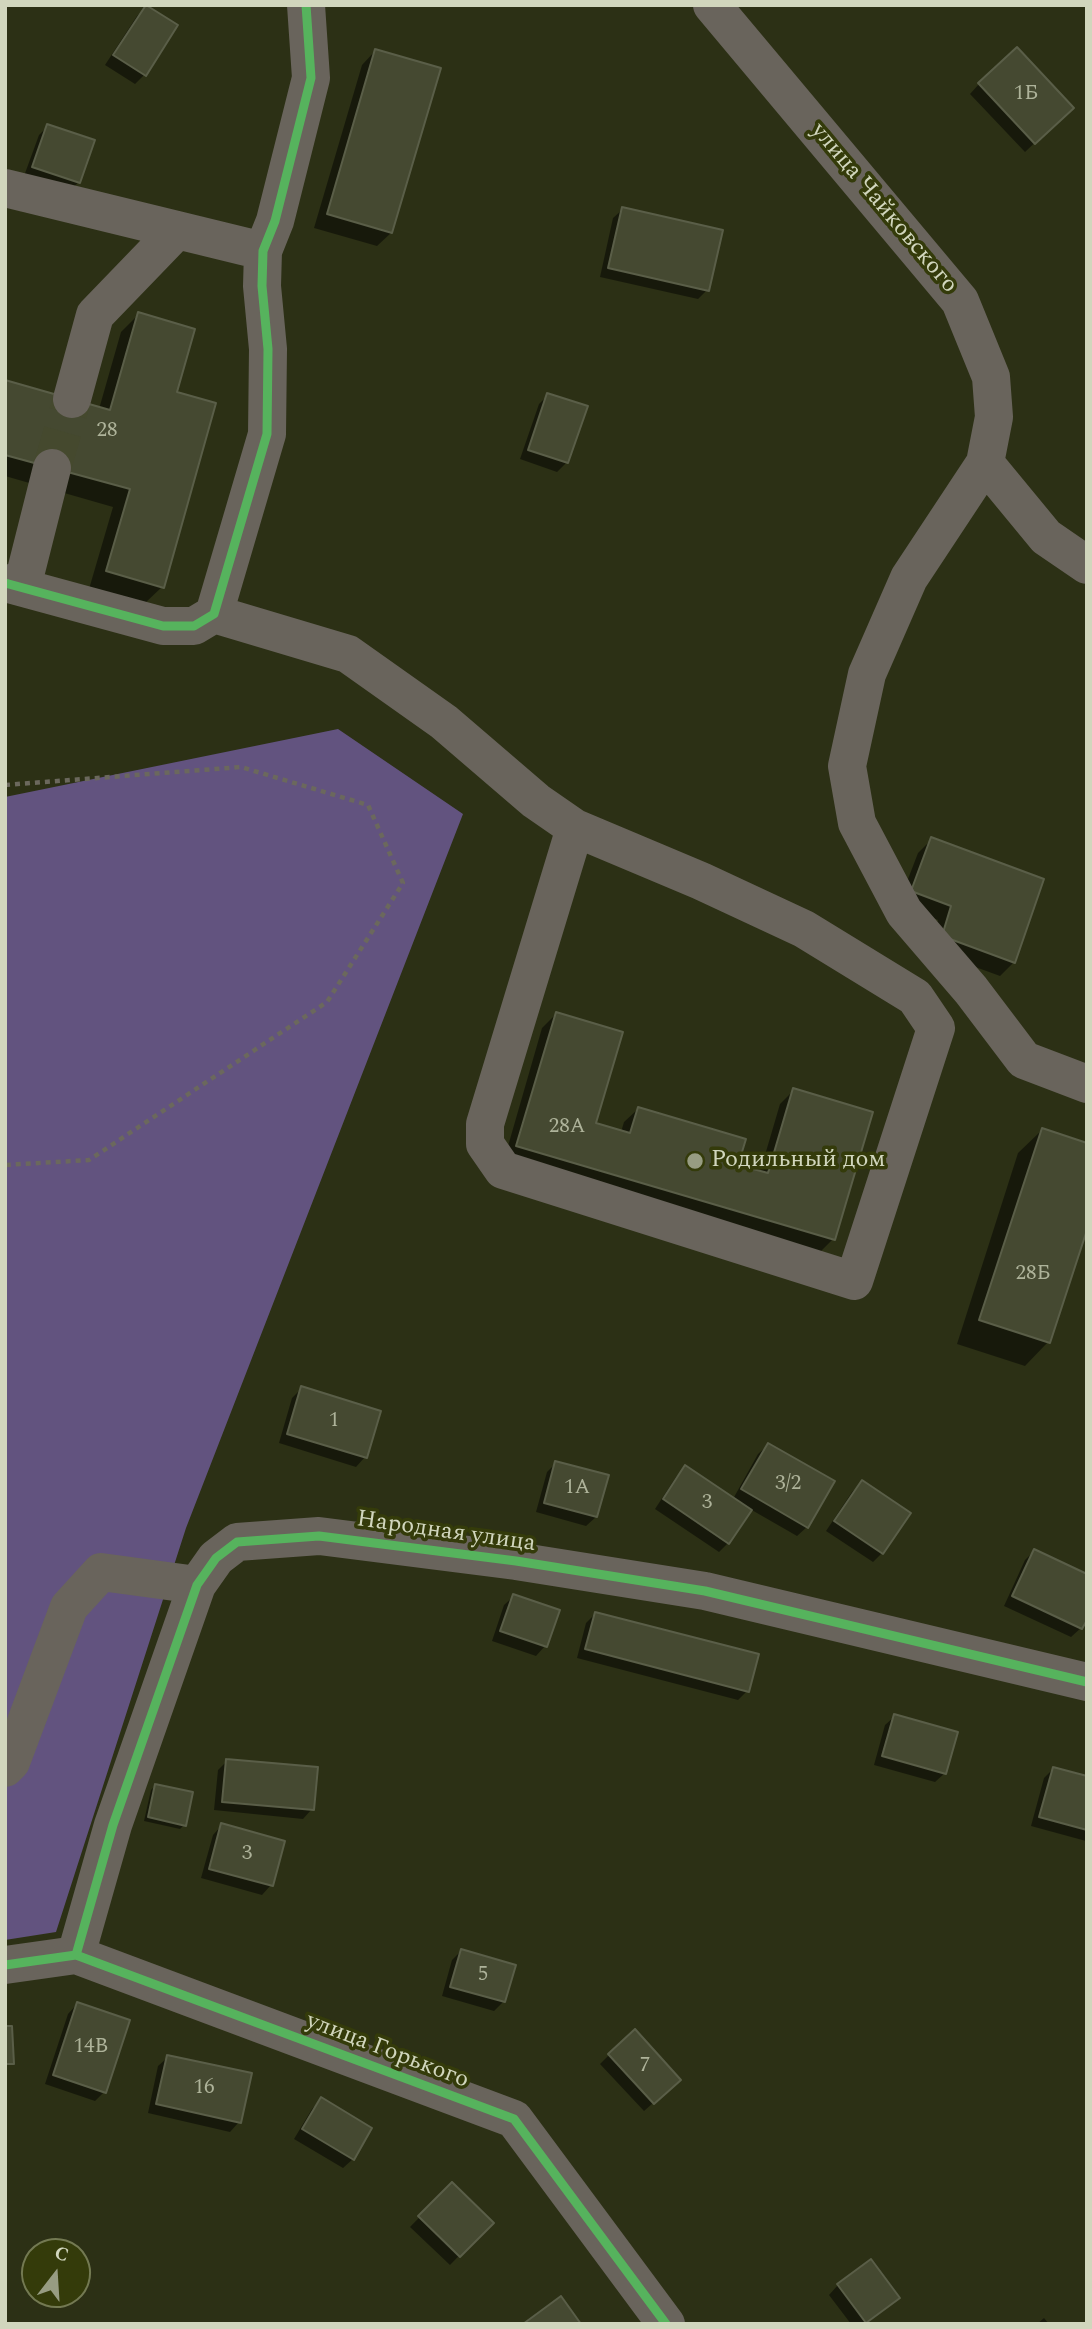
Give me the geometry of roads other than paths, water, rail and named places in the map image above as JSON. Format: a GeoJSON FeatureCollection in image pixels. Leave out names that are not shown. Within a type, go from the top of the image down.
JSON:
{"type":"FeatureCollection","features":[{"type":"Feature","properties":{"kind":"street"},"geometry":{"type":"LineString","coordinates":[[52,468],[14,585],[163,626],[194,626],[214,614],[267,435],[268,349],[262,285],[263,251],[275,221],[311,78],[306,5]]}},
{"type":"Feature","properties":{"kind":"street","name":"улица Чайковского"},"geometry":{"type":"LineString","coordinates":[[712,5],[960,301],[991,377],[994,417],[985,463]]}},
{"type":"Feature","properties":{"kind":"street"},"geometry":{"type":"LineString","coordinates":[[5,188],[263,251]]}},
{"type":"Feature","properties":{"kind":"street"},"geometry":{"type":"LineString","coordinates":[[72,399],[95,315],[177,230]]}},
{"type":"Feature","properties":{"kind":"street"},"geometry":{"type":"LineString","coordinates":[[1087,565],[1046,537],[985,463],[909,578],[867,674],[847,766],[857,823],[904,912],[971,990],[1024,1060],[1087,1084]]}},
{"type":"Feature","properties":{"kind":"street"},"geometry":{"type":"LineString","coordinates":[[214,614],[348,654],[444,722],[536,801],[576,828],[701,881],[804,929],[915,997],[936,1028],[854,1281],[503,1170],[485,1144],[485,1124],[576,828]]}},
{"type":"Feature","properties":{"kind":"street","name":"Народная улица"},"geometry":{"type":"LineString","coordinates":[[76,1955],[113,1825],[197,1585],[216,1558],[237,1542],[319,1536],[516,1561],[705,1591],[1087,1682]]}},
{"type":"Feature","properties":{"kind":"street"},"geometry":{"type":"LineString","coordinates":[[5,1768],[11,1762],[69,1607],[101,1572],[197,1585]]}},
{"type":"Feature","properties":{"kind":"street","name":"улица Горького"},"geometry":{"type":"LineString","coordinates":[[5,1965],[76,1955],[514,2119],[666,2324]]}},
{"type":"Feature","properties":{"kind":"tunnel"},"geometry":{"type":"LineString","coordinates":[[52,468],[72,399]]}},
{"type":"Feature","properties":{"kind":"place","name":"Родильный дом"},"geometry":{"type":"Point","coordinates":[695,1161]}}]}
